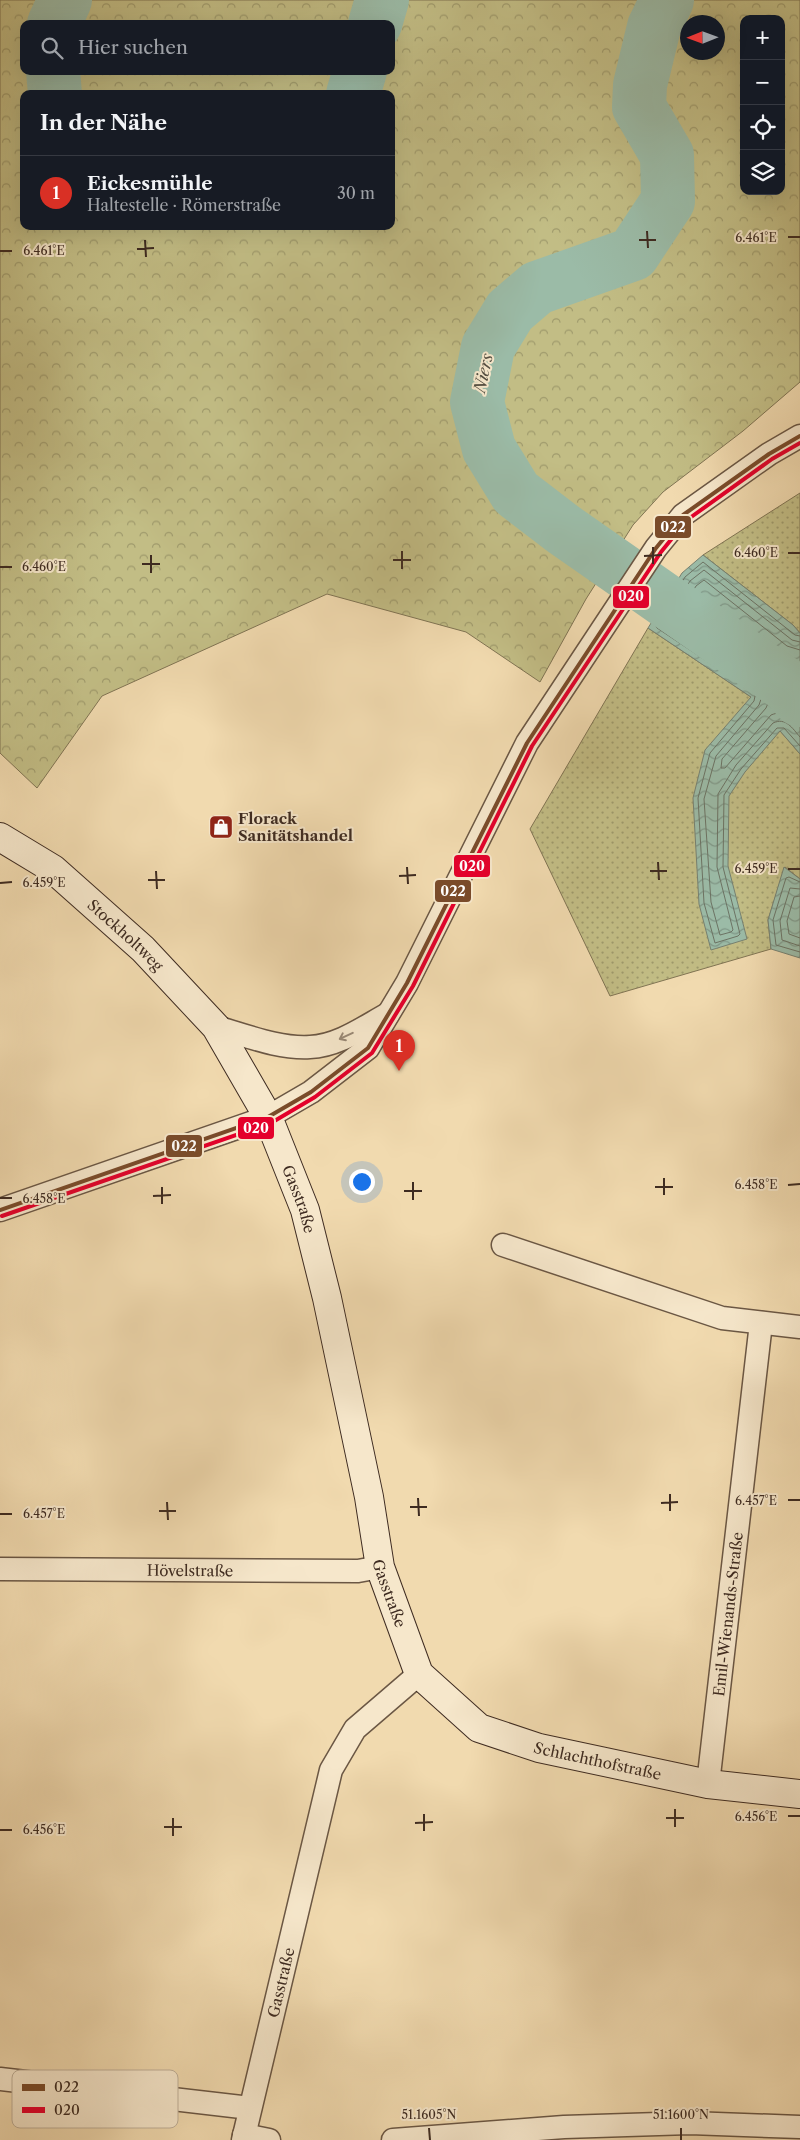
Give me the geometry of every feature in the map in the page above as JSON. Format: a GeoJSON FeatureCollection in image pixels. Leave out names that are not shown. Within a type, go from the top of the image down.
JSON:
{"type":"FeatureCollection","features":[{"type":"Feature","properties":{"kind":"main road","name":"Stockholtweg"},"geometry":{"type":"LineString","coordinates":[[0,837],[53,869],[143,949],[216,1027]]}},
{"type":"Feature","properties":{"kind":"main road","name":"Gasstraße"},"geometry":{"type":"LineString","coordinates":[[216,1027],[268,1117],[305,1210],[327,1298],[369,1497],[380,1568],[418,1674]]}},
{"type":"Feature","properties":{"kind":"main road","name":"Schlachthofstraße"},"geometry":{"type":"LineString","coordinates":[[418,1674],[479,1728],[539,1748],[708,1784],[800,1794]]}},
{"type":"Feature","properties":{"kind":"street"},"geometry":{"type":"LineString","coordinates":[[0,1210],[268,1117],[312,1092],[368,1048],[407,983],[527,743],[656,548],[683,515],[769,454],[800,436]]}},
{"type":"Feature","properties":{"kind":"street"},"geometry":{"type":"LineString","coordinates":[[216,1027],[280,1044],[311,1047],[342,1039],[389,1014]]}},
{"type":"Feature","properties":{"kind":"street"},"geometry":{"type":"LineString","coordinates":[[504,1244],[722,1318],[800,1327]]}},
{"type":"Feature","properties":{"kind":"street","name":"Emil-Wienands-Straße"},"geometry":{"type":"LineString","coordinates":[[708,1784],[761,1323]]}},
{"type":"Feature","properties":{"kind":"street","name":"Hövelstraße"},"geometry":{"type":"LineString","coordinates":[[0,1569],[358,1571],[380,1568]]}},
{"type":"Feature","properties":{"kind":"street","name":"Gasstraße"},"geometry":{"type":"LineString","coordinates":[[243,2138],[331,1770],[355,1729],[418,1674]]}},
{"type":"Feature","properties":{"kind":"street"},"geometry":{"type":"LineString","coordinates":[[178,2100],[250,2108]]}},
{"type":"Feature","properties":{"kind":"street"},"geometry":{"type":"LineString","coordinates":[[393,2140],[564,2127],[690,2123],[800,2127]]}},
{"type":"Feature","properties":{"kind":"street"},"geometry":{"type":"LineString","coordinates":[[243,2138],[269,2140]]}},
{"type":"Feature","properties":{"kind":"green space"},"geometry":{"type":"Polygon","coordinates":[[[0,0],[800,0],[800,382],[743,431],[663,492],[633,525],[586,599],[540,682],[466,632],[327,594],[102,696],[37,788],[0,753],[0,0]]]}},
{"type":"Feature","properties":{"kind":"green space"},"geometry":{"type":"Polygon","coordinates":[[[800,493],[800,633],[793,625],[703,555],[800,493]]]}},
{"type":"Feature","properties":{"kind":"green space"},"geometry":{"type":"Polygon","coordinates":[[[648,628],[751,697],[800,754],[800,879],[785,867],[768,920],[771,949],[610,996],[530,829],[648,628]]]}},
{"type":"Feature","properties":{"kind":"water"},"geometry":{"type":"Polygon","coordinates":[[[703,555],[793,625],[800,633],[800,754],[780,731],[745,772],[729,796],[728,866],[747,939],[711,950],[699,904],[693,798],[705,750],[751,697],[648,628],[682,573],[703,555]]]}},
{"type":"Feature","properties":{"kind":"water"},"geometry":{"type":"Polygon","coordinates":[[[784,867],[800,879],[800,958],[771,949],[768,920],[784,867]]]}},
{"type":"Feature","properties":{"kind":"waterway","name":"Niers"},"geometry":{"type":"LineString","coordinates":[[56,20],[65,0]]}},
{"type":"Feature","properties":{"kind":"waterway","name":"Niers"},"geometry":{"type":"LineString","coordinates":[[376,20],[382,0]]}},
{"type":"Feature","properties":{"kind":"waterway","name":"Niers"},"geometry":{"type":"LineString","coordinates":[[667,0],[654,27],[640,85],[639,107],[667,155],[668,201],[633,254],[537,288],[510,311],[488,347],[477,402],[489,449],[516,493],[563,529],[785,684],[800,700]]}},
{"type":"Feature","properties":{"kind":"waterway","name":"Niers"},"geometry":{"type":"LineString","coordinates":[[53,75],[55,90]]}},
{"type":"Feature","properties":{"kind":"waterway","name":"Niers"},"geometry":{"type":"LineString","coordinates":[[354,90],[359,75]]}},
{"type":"Feature","properties":{"kind":"transit line","name":"022"},"geometry":{"type":"LineString","coordinates":[[0,1210],[268,1117],[311,1092],[368,1048],[407,983],[527,743],[656,548],[683,515],[769,454],[800,436]]}},
{"type":"Feature","properties":{"kind":"transit line","name":"020"},"geometry":{"type":"LineString","coordinates":[[2,1216],[271,1123],[315,1097],[372,1053],[413,986],[532,746],[661,552],[687,520],[772,459],[800,443]]}},
{"type":"Feature","properties":{"kind":"place","name":"Florack Sanitätshandel"},"geometry":{"type":"Point","coordinates":[221,827]}},
{"type":"Feature","properties":{"kind":"place","name":"Eickesmühle"},"geometry":{"type":"Point","coordinates":[399,1071]}}]}
